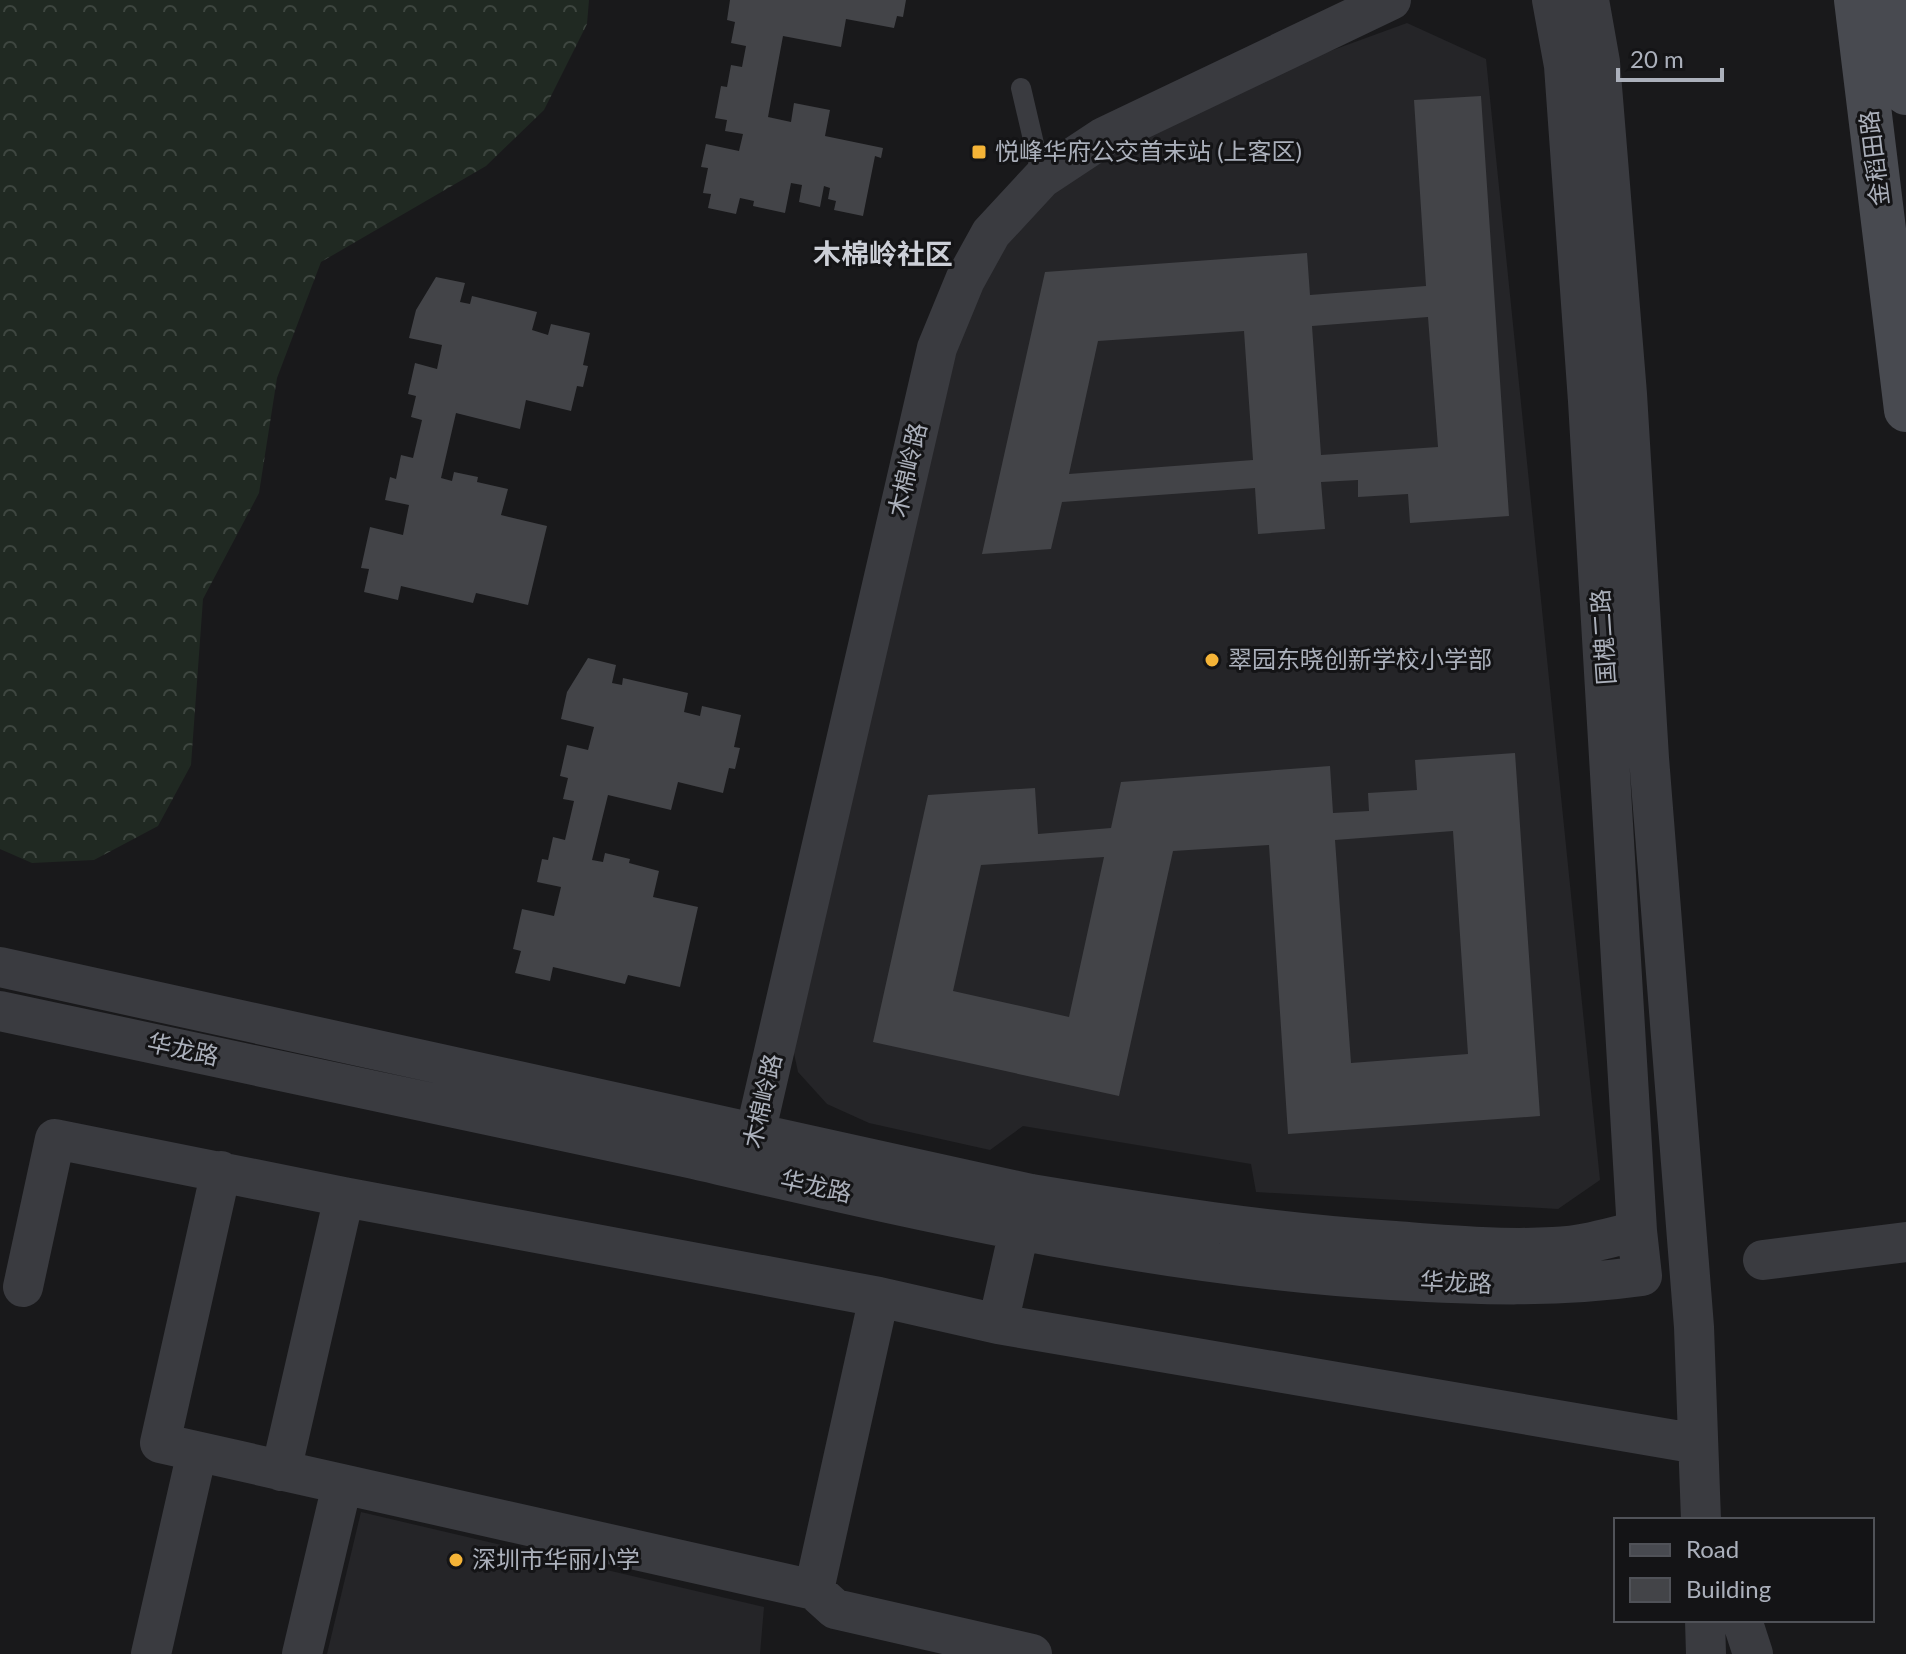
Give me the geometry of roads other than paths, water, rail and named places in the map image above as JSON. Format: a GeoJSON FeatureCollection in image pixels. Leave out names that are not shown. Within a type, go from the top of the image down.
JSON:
{"type":"FeatureCollection","features":[{"type":"Feature","properties":{"kind":"street","name":"木棉岭路"},"geometry":{"type":"LineString","coordinates":[[747,1171],[937,348],[965,280],[991,233],[1042,178],[1104,137],[1391,0]]}},
{"type":"Feature","properties":{"kind":"street","name":"国槐二路"},"geometry":{"type":"LineString","coordinates":[[1552,0],[1564,66],[1628,715]]}},
{"type":"Feature","properties":{"kind":"street","name":"国槐二路"},"geometry":{"type":"LineString","coordinates":[[1589,0],[1600,62],[1627,394],[1628,715],[1637,1231],[1642,1276]]}},
{"type":"Feature","properties":{"kind":"street","name":"金稻田路"},"geometry":{"type":"LineString","coordinates":[[1856,0],[1906,410]]}},
{"type":"Feature","properties":{"kind":"street","name":"金稻田路"},"geometry":{"type":"LineString","coordinates":[[1895,0],[1906,93]]}},
{"type":"Feature","properties":{"kind":"street"},"geometry":{"type":"LineString","coordinates":[[1628,715],[1694,1327],[1701,1518]]}},
{"type":"Feature","properties":{"kind":"street","name":"华龙路"},"geometry":{"type":"LineString","coordinates":[[0,967],[1031,1194],[1197,1222],[1356,1239],[1467,1246],[1553,1247],[1589,1243],[1637,1231]]}},
{"type":"Feature","properties":{"kind":"street","name":"华龙路"},"geometry":{"type":"LineString","coordinates":[[0,1011],[1019,1231],[1192,1260],[1336,1276],[1550,1286],[1642,1276]]}},
{"type":"Feature","properties":{"kind":"street"},"geometry":{"type":"LineString","coordinates":[[23,1287],[55,1139],[344,1197],[879,1297],[998,1324],[1698,1444]]}},
{"type":"Feature","properties":{"kind":"street"},"geometry":{"type":"LineString","coordinates":[[221,1171],[160,1443],[814,1590],[835,1609],[1032,1654]]}},
{"type":"Feature","properties":{"kind":"street"},"geometry":{"type":"LineString","coordinates":[[281,1471],[344,1197]]}},
{"type":"Feature","properties":{"kind":"street"},"geometry":{"type":"LineString","coordinates":[[998,1324],[1019,1231]]}},
{"type":"Feature","properties":{"kind":"street"},"geometry":{"type":"LineString","coordinates":[[1763,1260],[1906,1242]]}},
{"type":"Feature","properties":{"kind":"street"},"geometry":{"type":"LineString","coordinates":[[814,1590],[879,1297]]}},
{"type":"Feature","properties":{"kind":"street"},"geometry":{"type":"LineString","coordinates":[[1698,1444],[1718,1484],[1724,1518]]}},
{"type":"Feature","properties":{"kind":"street"},"geometry":{"type":"LineString","coordinates":[[120,1654],[154,1639],[197,1452]]}},
{"type":"Feature","properties":{"kind":"street"},"geometry":{"type":"LineString","coordinates":[[302,1654],[342,1485]]}},
{"type":"Feature","properties":{"kind":"street"},"geometry":{"type":"LineString","coordinates":[[1705,1622],[1706,1654]]}},
{"type":"Feature","properties":{"kind":"street"},"geometry":{"type":"LineString","coordinates":[[1743,1622],[1753,1654]]}},
{"type":"Feature","properties":{"kind":"lane"},"geometry":{"type":"LineString","coordinates":[[1021,88],[1042,178]]}},
{"type":"Feature","properties":{"kind":"place","name":"悦峰华府公交首末站 (上客区)"},"geometry":{"type":"Point","coordinates":[979,152]}},
{"type":"Feature","properties":{"kind":"place","name":"翠园东晓创新学校小学部"},"geometry":{"type":"Point","coordinates":[1212,660]}},
{"type":"Feature","properties":{"kind":"place","name":"深圳市华丽小学"},"geometry":{"type":"Point","coordinates":[456,1560]}},
{"type":"Feature","properties":{"kind":"district","name":"木棉岭社区"},"geometry":{"type":"Point","coordinates":[883,254]}}]}
